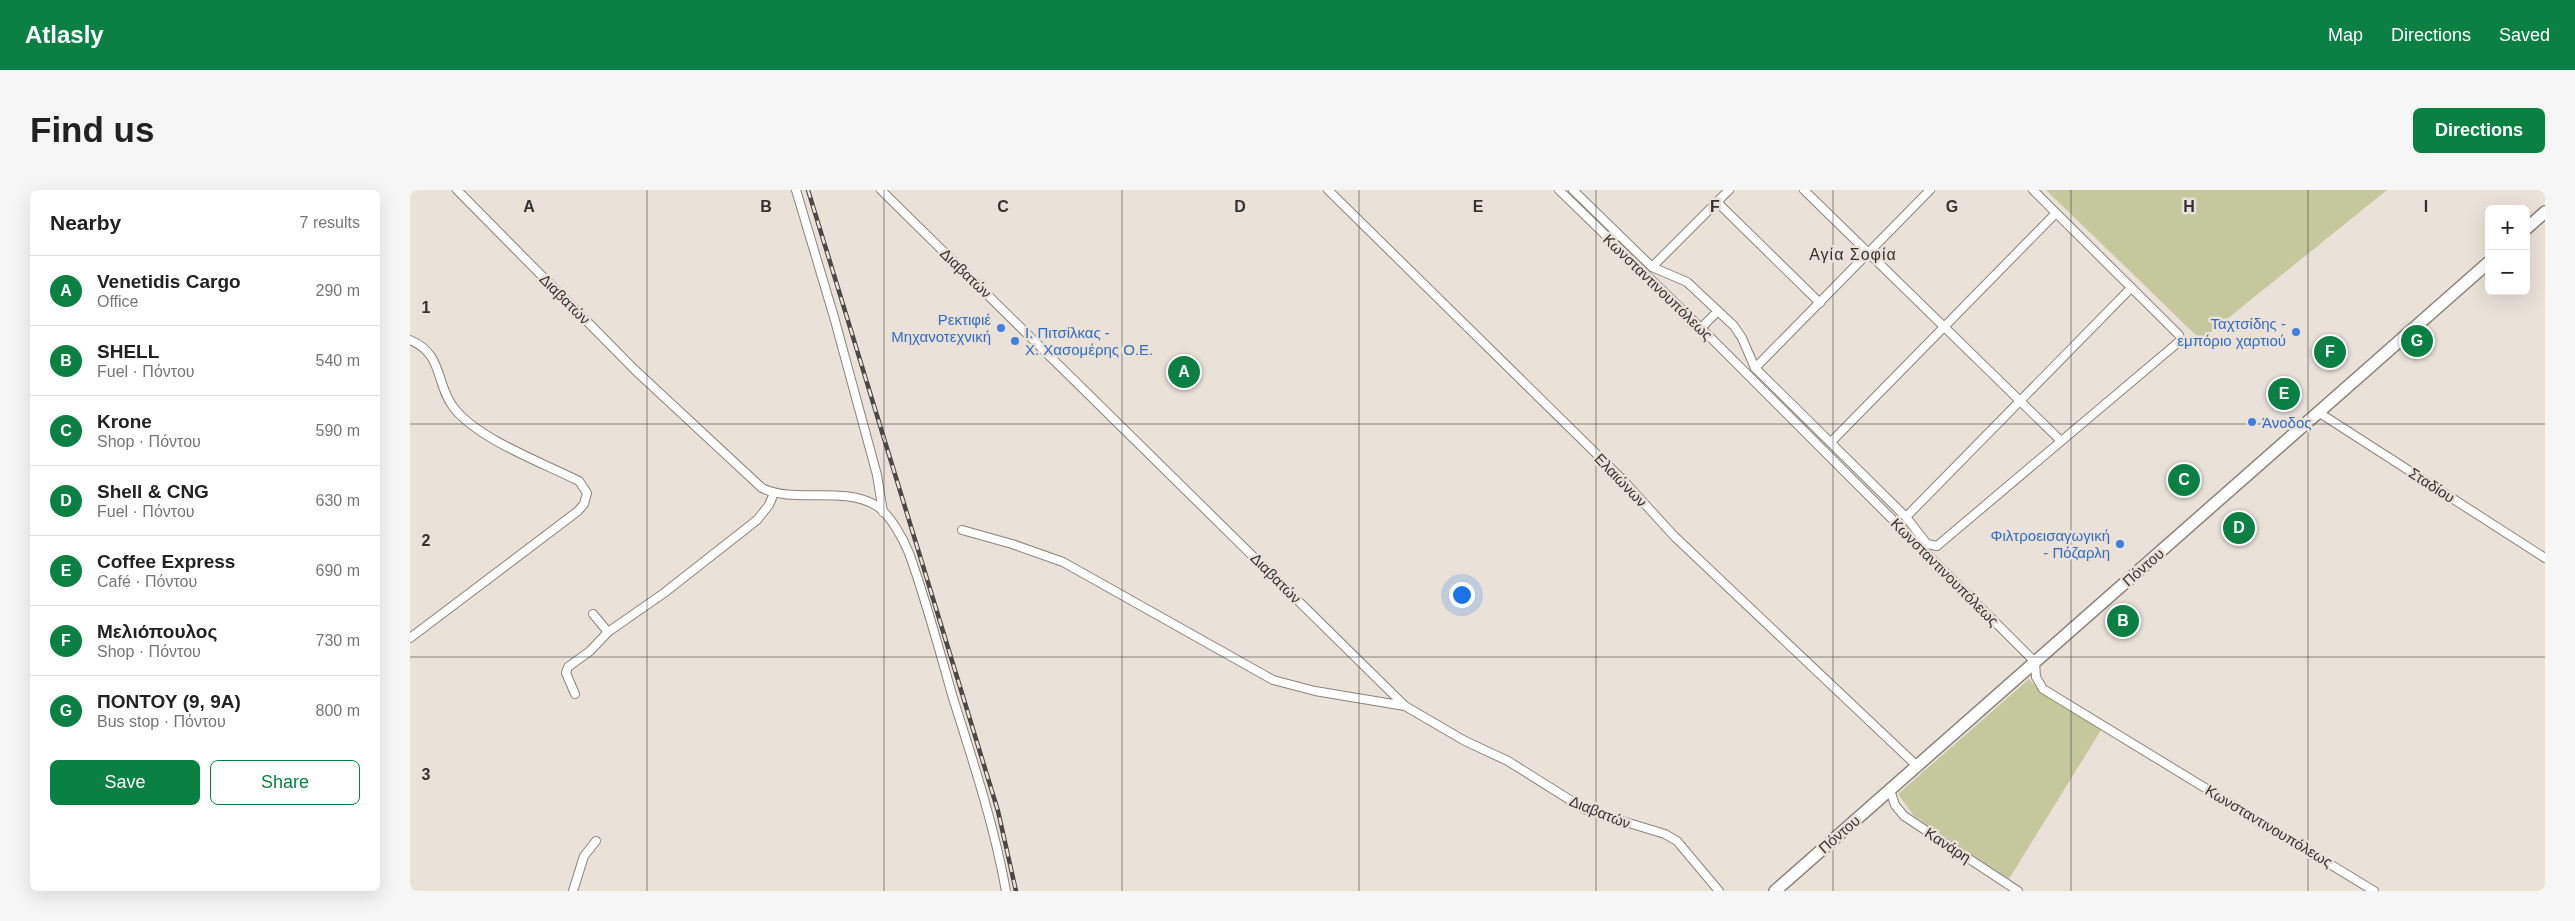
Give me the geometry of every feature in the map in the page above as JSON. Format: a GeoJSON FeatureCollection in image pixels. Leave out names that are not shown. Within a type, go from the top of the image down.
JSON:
{"type":"FeatureCollection","features":[{"type":"Feature","properties":{"kind":"street","name":"Διαβατών"},"geometry":{"type":"LineString","coordinates":[[457,190],[636,372],[762,488],[774,493]]}},
{"type":"Feature","properties":{"kind":"street"},"geometry":{"type":"LineString","coordinates":[[796,190],[834,317],[877,475],[883,512],[908,551],[987,810],[1006,891]]}},
{"type":"Feature","properties":{"kind":"street","name":"Διαβατών"},"geometry":{"type":"LineString","coordinates":[[881,190],[1405,706],[1457,737],[1508,761],[1586,810],[1664,834],[1677,841],[1720,891]]}},
{"type":"Feature","properties":{"kind":"street","name":"Ελαιώνων"},"geometry":{"type":"LineString","coordinates":[[1328,190],[1622,479],[1674,536],[1917,766]]}},
{"type":"Feature","properties":{"kind":"street","name":"Κωνσταντινουπόλεως"},"geometry":{"type":"LineString","coordinates":[[1559,190],[1701,328],[2035,662],[2036,677],[2043,689],[2374,891]]}},
{"type":"Feature","properties":{"kind":"street"},"geometry":{"type":"LineString","coordinates":[[1652,267],[1729,190]]}},
{"type":"Feature","properties":{"kind":"street"},"geometry":{"type":"LineString","coordinates":[[1804,190],[2061,441]]}},
{"type":"Feature","properties":{"kind":"street"},"geometry":{"type":"LineString","coordinates":[[1755,368],[1930,190]]}},
{"type":"Feature","properties":{"kind":"street"},"geometry":{"type":"LineString","coordinates":[[1576,191],[1652,267],[1687,282],[1718,310],[1734,326],[1742,338],[1755,368],[1906,517],[1928,544],[1937,546],[2180,340],[2179,334],[2033,190]]}},
{"type":"Feature","properties":{"kind":"street"},"geometry":{"type":"LineString","coordinates":[[1717,202],[1820,304]]}},
{"type":"Feature","properties":{"kind":"street"},"geometry":{"type":"LineString","coordinates":[[2530,225],[2545,212]]}},
{"type":"Feature","properties":{"kind":"street"},"geometry":{"type":"LineString","coordinates":[[1831,442],[2056,213]]}},
{"type":"Feature","properties":{"kind":"street","name":"Πόντου"},"geometry":{"type":"LineString","coordinates":[[1775,891],[2485,266]]}},
{"type":"Feature","properties":{"kind":"street"},"geometry":{"type":"LineString","coordinates":[[1906,517],[2131,288]]}},
{"type":"Feature","properties":{"kind":"street"},"geometry":{"type":"LineString","coordinates":[[1701,328],[1718,310]]}},
{"type":"Feature","properties":{"kind":"street"},"geometry":{"type":"LineString","coordinates":[[410,340],[430,352],[436,362],[446,395],[454,408],[468,421],[491,438],[579,481],[587,493],[584,504],[578,511],[410,638]]}},
{"type":"Feature","properties":{"kind":"street","name":"Σταδίου"},"geometry":{"type":"LineString","coordinates":[[2318,412],[2545,558]]}},
{"type":"Feature","properties":{"kind":"street"},"geometry":{"type":"LineString","coordinates":[[574,694],[566,670],[590,651],[608,632],[664,594],[756,520],[768,505],[774,493],[828,494],[871,504],[883,512]]}},
{"type":"Feature","properties":{"kind":"street"},"geometry":{"type":"LineString","coordinates":[[962,530],[1012,544],[1063,562],[1273,680],[1316,691],[1405,706]]}},
{"type":"Feature","properties":{"kind":"street"},"geometry":{"type":"LineString","coordinates":[[592,614],[608,632]]}},
{"type":"Feature","properties":{"kind":"street","name":"Κανάρη"},"geometry":{"type":"LineString","coordinates":[[1890,790],[1895,805],[1904,816],[2018,891]]}},
{"type":"Feature","properties":{"kind":"street"},"geometry":{"type":"LineString","coordinates":[[572,891],[584,856],[596,841]]}},
{"type":"Feature","properties":{"kind":"green space"},"geometry":{"type":"Polygon","coordinates":[[[2046,190],[2387,190],[2201,340],[2046,190]]]}},
{"type":"Feature","properties":{"kind":"green space"},"geometry":{"type":"Polygon","coordinates":[[[2029,679],[2043,694],[2101,730],[2009,879],[1914,816],[1898,794],[2029,679]]]}},
{"type":"Feature","properties":{"kind":"railway"},"geometry":{"type":"LineString","coordinates":[[808,190],[998,811],[1016,891]]}},
{"type":"Feature","properties":{"kind":"place","name":"Ρεκτιφιέ Μηχανοτεχνική"},"geometry":{"type":"Point","coordinates":[1001,328]}},
{"type":"Feature","properties":{"kind":"place","name":"Ταχτσίδης - εμπόριο χαρτιού"},"geometry":{"type":"Point","coordinates":[2296,332]}},
{"type":"Feature","properties":{"kind":"place","name":"Ι. Πιτσίλκας - Χ. Χασομέρης Ο.Ε."},"geometry":{"type":"Point","coordinates":[1015,341]}},
{"type":"Feature","properties":{"kind":"place","name":"ΠΟΝΤΟΥ (9, 9Α)"},"geometry":{"type":"Point","coordinates":[2417,341]}},
{"type":"Feature","properties":{"kind":"place","name":"Μελιόπουλος"},"geometry":{"type":"Point","coordinates":[2330,352]}},
{"type":"Feature","properties":{"kind":"place","name":"Venetidis Cargo"},"geometry":{"type":"Point","coordinates":[1184,372]}},
{"type":"Feature","properties":{"kind":"place","name":"Coffee Express"},"geometry":{"type":"Point","coordinates":[2284,394]}},
{"type":"Feature","properties":{"kind":"place","name":"Άνοδος"},"geometry":{"type":"Point","coordinates":[2252,422]}},
{"type":"Feature","properties":{"kind":"place","name":"Krone"},"geometry":{"type":"Point","coordinates":[2184,480]}},
{"type":"Feature","properties":{"kind":"place","name":"Shell & CNG"},"geometry":{"type":"Point","coordinates":[2239,528]}},
{"type":"Feature","properties":{"kind":"place","name":"Φιλτροεισαγωγική - Πόζαρλη"},"geometry":{"type":"Point","coordinates":[2120,544]}},
{"type":"Feature","properties":{"kind":"place","name":"SHELL"},"geometry":{"type":"Point","coordinates":[2123,621]}},
{"type":"Feature","properties":{"kind":"district","name":"Αγία Σοφία"},"geometry":{"type":"Point","coordinates":[1853,254]}}]}
